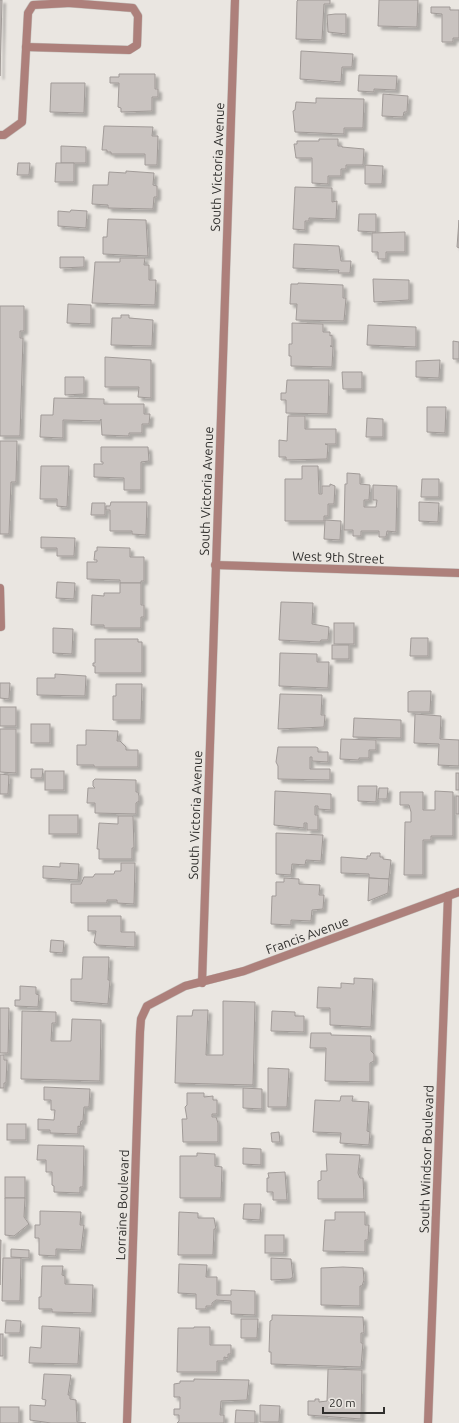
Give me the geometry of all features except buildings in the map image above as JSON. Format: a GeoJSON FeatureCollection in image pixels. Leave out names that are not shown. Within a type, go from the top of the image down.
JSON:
{"type":"FeatureCollection","features":[{"type":"Feature","properties":{"kind":"street","name":"South Victoria Avenue"},"geometry":{"type":"LineString","coordinates":[[202,982],[235,0]]}},
{"type":"Feature","properties":{"kind":"street"},"geometry":{"type":"LineString","coordinates":[[0,135],[4,135],[22,122],[26,47],[28,13],[33,5],[69,1],[133,8],[138,16],[137,45],[129,50],[26,47]]}},
{"type":"Feature","properties":{"kind":"street","name":"West 9th Street"},"geometry":{"type":"LineString","coordinates":[[215,565],[459,573]]}},
{"type":"Feature","properties":{"kind":"street"},"geometry":{"type":"LineString","coordinates":[[0,588],[1,627]]}},
{"type":"Feature","properties":{"kind":"street","name":"Francis Avenue"},"geometry":{"type":"LineString","coordinates":[[162,997],[185,986],[244,971],[459,892]]}},
{"type":"Feature","properties":{"kind":"street","name":"South Windsor Boulevard"},"geometry":{"type":"LineString","coordinates":[[428,1423],[448,896]]}},
{"type":"Feature","properties":{"kind":"street","name":"Lorraine Boulevard"},"geometry":{"type":"LineString","coordinates":[[126,1423],[141,1019],[147,1006],[162,997]]}}]}
